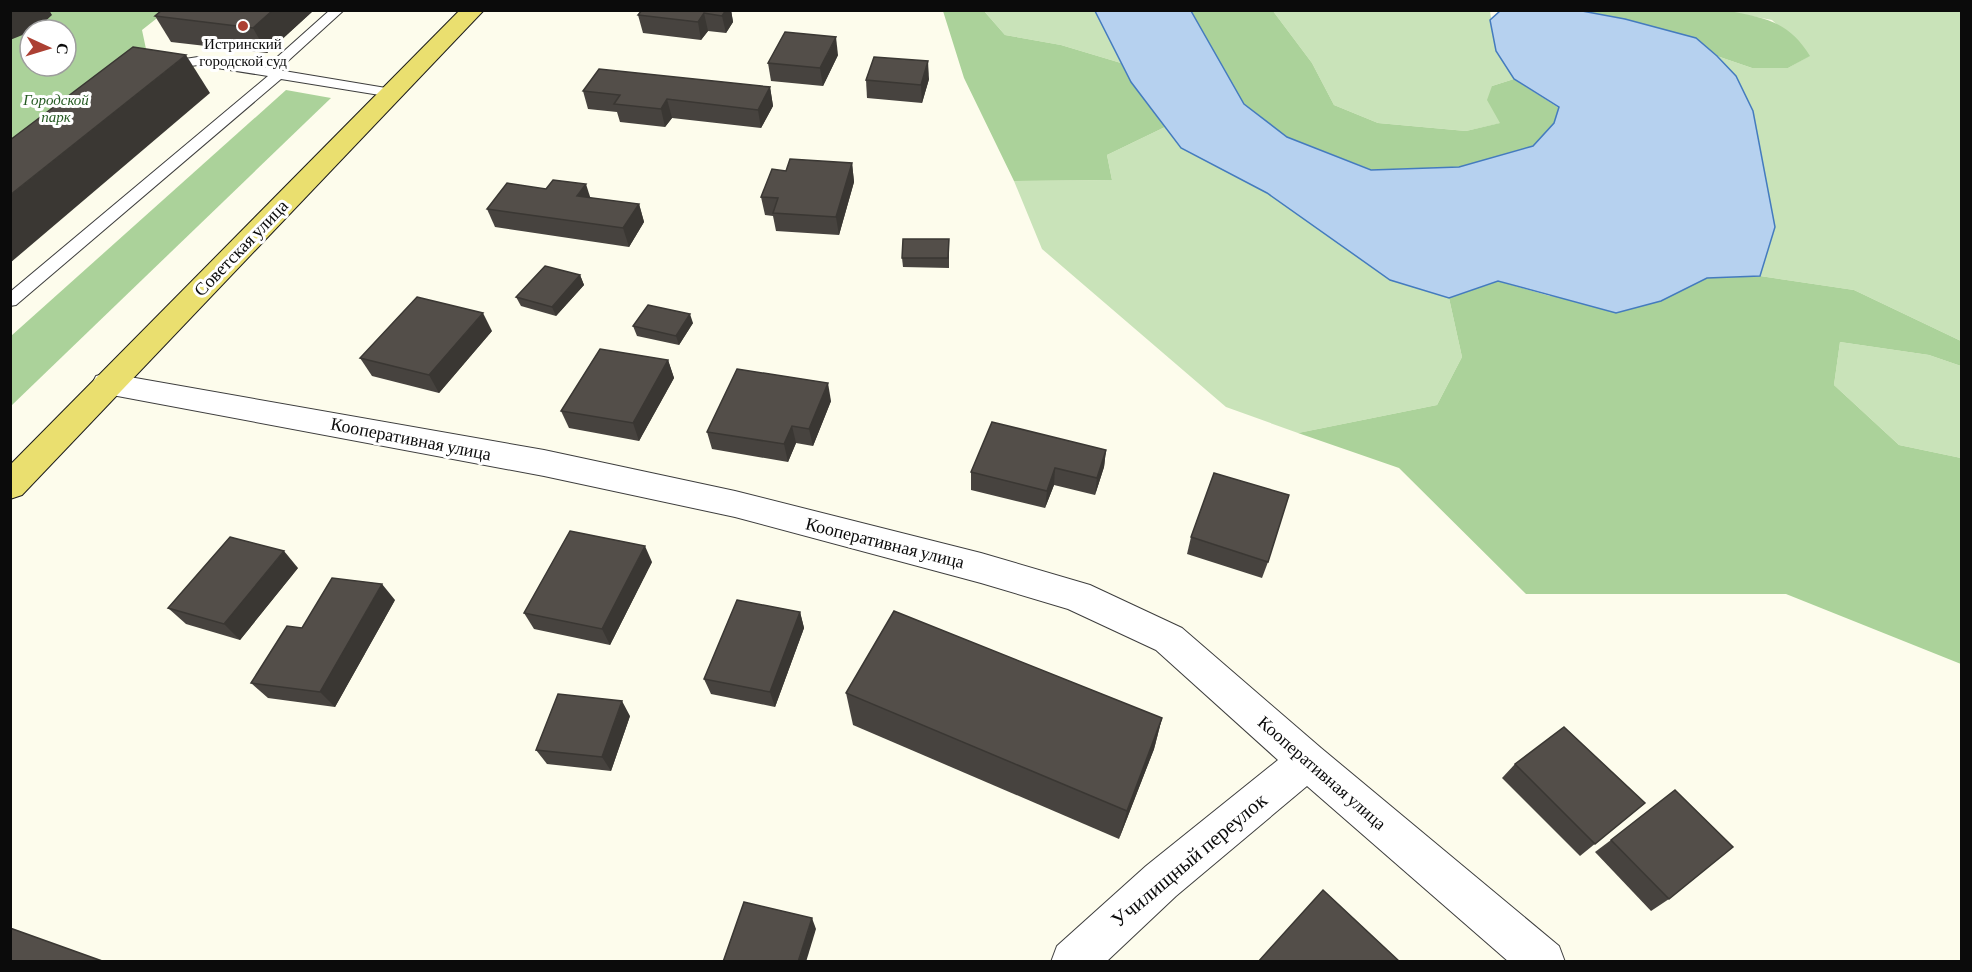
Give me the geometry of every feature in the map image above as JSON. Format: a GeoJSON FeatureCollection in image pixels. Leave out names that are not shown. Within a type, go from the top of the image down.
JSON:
{"type":"FeatureCollection","features":[{"type":"Feature","properties":{"kind":"main road","name":"Советская улица"},"geometry":{"type":"LineString","coordinates":[[10,486],[473,10]]}},
{"type":"Feature","properties":{"kind":"street","name":"Кооперативная улица"},"geometry":{"type":"LineString","coordinates":[[107,384],[532,461],[735,504],[981,568],[1077,596],[1169,639],[1307,761],[1543,962]]}},
{"type":"Feature","properties":{"kind":"street","name":"Училищный переулок"},"geometry":{"type":"LineString","coordinates":[[1073,962],[1161,881],[1307,761]]}},
{"type":"Feature","properties":{"kind":"lane"},"geometry":{"type":"LineString","coordinates":[[10,301],[273,73],[338,10]]}},
{"type":"Feature","properties":{"kind":"lane"},"geometry":{"type":"LineString","coordinates":[[151,67],[198,62],[392,93]]}},
{"type":"Feature","properties":{"kind":"green space"},"geometry":{"type":"Polygon","coordinates":[[[1725,10],[1774,22],[1793,35],[1810,56],[1788,68],[1752,68],[1717,56],[1696,38],[1582,11],[1725,10]]]}},
{"type":"Feature","properties":{"kind":"green space","name":"Городской парк"},"geometry":{"type":"Polygon","coordinates":[[[39,11],[166,11],[142,30],[154,87],[10,194],[10,33],[18,27],[18,78],[78,78],[78,18],[30,18],[39,11]]]}},
{"type":"Feature","properties":{"kind":"green space"},"geometry":{"type":"Polygon","coordinates":[[[943,11],[984,11],[1005,35],[1061,45],[1121,63],[1131,82],[1165,127],[1107,155],[1112,180],[1014,181],[964,78],[943,11]]]}},
{"type":"Feature","properties":{"kind":"green space"},"geometry":{"type":"Polygon","coordinates":[[[984,11],[1095,11],[1121,63],[1061,45],[1005,35],[984,11]]]}},
{"type":"Feature","properties":{"kind":"green space"},"geometry":{"type":"Polygon","coordinates":[[[1191,11],[1273,11],[1312,63],[1334,105],[1378,123],[1466,131],[1500,123],[1487,100],[1492,86],[1514,79],[1559,108],[1554,123],[1533,146],[1459,167],[1372,170],[1287,137],[1244,104],[1191,11]]]}},
{"type":"Feature","properties":{"kind":"green space"},"geometry":{"type":"Polygon","coordinates":[[[1273,11],[1490,11],[1496,51],[1514,79],[1492,86],[1501,123],[1466,131],[1378,123],[1334,105],[1312,63],[1273,11]]]}},
{"type":"Feature","properties":{"kind":"green space"},"geometry":{"type":"Polygon","coordinates":[[[1725,11],[1961,11],[1961,341],[1854,290],[1760,276],[1775,227],[1753,111],[1736,76],[1717,56],[1752,68],[1788,68],[1809,56],[1772,20],[1725,11]]]}},
{"type":"Feature","properties":{"kind":"green space"},"geometry":{"type":"Polygon","coordinates":[[[286,90],[331,98],[11,406],[11,336],[286,90]]]}},
{"type":"Feature","properties":{"kind":"green space"},"geometry":{"type":"Polygon","coordinates":[[[1165,127],[1181,148],[1267,193],[1390,280],[1449,298],[1462,357],[1437,405],[1298,433],[1226,407],[1042,249],[1014,181],[1112,180],[1107,155],[1165,127]]]}},
{"type":"Feature","properties":{"kind":"green space"},"geometry":{"type":"Polygon","coordinates":[[[1760,276],[1854,290],[1961,341],[1961,366],[1929,355],[1840,342],[1834,385],[1899,445],[1961,458],[1961,664],[1786,594],[1526,594],[1399,468],[1298,433],[1437,405],[1462,357],[1449,298],[1498,281],[1550,296],[1661,301],[1707,278],[1760,276]]]}},
{"type":"Feature","properties":{"kind":"green space"},"geometry":{"type":"Polygon","coordinates":[[[1840,342],[1929,355],[1961,366],[1961,458],[1899,445],[1834,385],[1840,342]]]}},
{"type":"Feature","properties":{"kind":"water"},"geometry":{"type":"Polygon","coordinates":[[[1095,11],[1191,11],[1244,104],[1287,137],[1371,170],[1459,167],[1533,146],[1554,123],[1559,107],[1514,79],[1496,51],[1490,20],[1500,11],[1582,11],[1625,19],[1696,38],[1736,76],[1753,111],[1775,227],[1760,276],[1707,278],[1661,301],[1616,313],[1498,281],[1449,298],[1390,280],[1267,193],[1181,148],[1131,82],[1095,11]]]}},
{"type":"Feature","properties":{"kind":"building"},"geometry":{"type":"Polygon","coordinates":[[[162,10],[273,10],[253,28],[155,16],[162,10]]]}},
{"type":"Feature","properties":{"kind":"building"},"geometry":{"type":"Polygon","coordinates":[[[642,10],[726,10],[722,16],[704,13],[698,22],[638,15],[642,10]]]}},
{"type":"Feature","properties":{"kind":"building"},"geometry":{"type":"Polygon","coordinates":[[[785,32],[836,37],[820,68],[768,63],[785,32]]]}},
{"type":"Feature","properties":{"kind":"building"},"geometry":{"type":"Polygon","coordinates":[[[133,47],[186,55],[10,195],[10,140],[133,47]]]}},
{"type":"Feature","properties":{"kind":"building"},"geometry":{"type":"Polygon","coordinates":[[[874,57],[928,61],[921,85],[866,80],[874,57]]]}},
{"type":"Feature","properties":{"kind":"building"},"geometry":{"type":"Polygon","coordinates":[[[599,69],[770,87],[758,110],[667,99],[661,109],[614,104],[620,95],[583,91],[599,69]]]}},
{"type":"Feature","properties":{"kind":"building"},"geometry":{"type":"Polygon","coordinates":[[[790,159],[852,163],[836,217],[773,213],[778,198],[761,197],[772,169],[786,171],[790,159]]]}},
{"type":"Feature","properties":{"kind":"building"},"geometry":{"type":"Polygon","coordinates":[[[553,180],[586,184],[577,196],[639,204],[623,228],[487,209],[507,183],[546,189],[553,180]]]}},
{"type":"Feature","properties":{"kind":"building"},"geometry":{"type":"Polygon","coordinates":[[[903,239],[949,239],[948,258],[902,258],[903,239]]]}},
{"type":"Feature","properties":{"kind":"building"},"geometry":{"type":"Polygon","coordinates":[[[545,266],[580,275],[552,307],[516,297],[545,266]]]}},
{"type":"Feature","properties":{"kind":"building"},"geometry":{"type":"Polygon","coordinates":[[[417,297],[483,313],[429,375],[360,358],[417,297]]]}},
{"type":"Feature","properties":{"kind":"building"},"geometry":{"type":"Polygon","coordinates":[[[648,305],[690,314],[676,336],[633,326],[648,305]]]}},
{"type":"Feature","properties":{"kind":"building"},"geometry":{"type":"Polygon","coordinates":[[[600,349],[668,360],[633,423],[561,411],[600,349]]]}},
{"type":"Feature","properties":{"kind":"building"},"geometry":{"type":"Polygon","coordinates":[[[737,369],[828,383],[809,429],[792,426],[784,444],[707,432],[737,369]]]}},
{"type":"Feature","properties":{"kind":"building"},"geometry":{"type":"Polygon","coordinates":[[[992,422],[1106,450],[1097,478],[1055,468],[1047,491],[971,472],[992,422]]]}},
{"type":"Feature","properties":{"kind":"building"},"geometry":{"type":"Polygon","coordinates":[[[1214,473],[1289,495],[1268,562],[1191,537],[1214,473]]]}},
{"type":"Feature","properties":{"kind":"building"},"geometry":{"type":"Polygon","coordinates":[[[570,531],[645,546],[602,629],[524,613],[570,531]]]}},
{"type":"Feature","properties":{"kind":"building"},"geometry":{"type":"Polygon","coordinates":[[[230,537],[284,551],[224,624],[168,608],[230,537]]]}},
{"type":"Feature","properties":{"kind":"building"},"geometry":{"type":"Polygon","coordinates":[[[332,578],[382,584],[320,692],[251,683],[287,626],[302,628],[332,578]]]}},
{"type":"Feature","properties":{"kind":"building"},"geometry":{"type":"Polygon","coordinates":[[[737,600],[800,612],[770,692],[704,679],[737,600]]]}},
{"type":"Feature","properties":{"kind":"building"},"geometry":{"type":"Polygon","coordinates":[[[894,611],[1162,718],[1127,811],[846,693],[894,611]]]}},
{"type":"Feature","properties":{"kind":"building"},"geometry":{"type":"Polygon","coordinates":[[[558,694],[622,701],[602,757],[536,750],[558,694]]]}},
{"type":"Feature","properties":{"kind":"building"},"geometry":{"type":"Polygon","coordinates":[[[1564,727],[1645,803],[1595,844],[1515,764],[1564,727]]]}},
{"type":"Feature","properties":{"kind":"building"},"geometry":{"type":"Polygon","coordinates":[[[1675,790],[1733,847],[1669,899],[1611,840],[1675,790]]]}},
{"type":"Feature","properties":{"kind":"building"},"geometry":{"type":"Polygon","coordinates":[[[1323,890],[1400,962],[1258,962],[1323,890]]]}},
{"type":"Feature","properties":{"kind":"building"},"geometry":{"type":"Polygon","coordinates":[[[744,902],[812,918],[798,962],[723,962],[744,902]]]}},
{"type":"Feature","properties":{"kind":"building"},"geometry":{"type":"Polygon","coordinates":[[[10,928],[105,962],[10,962],[10,928]]]}},
{"type":"Feature","properties":{"kind":"place","name":"Истринский городской суд"},"geometry":{"type":"Point","coordinates":[243,26]}}]}
